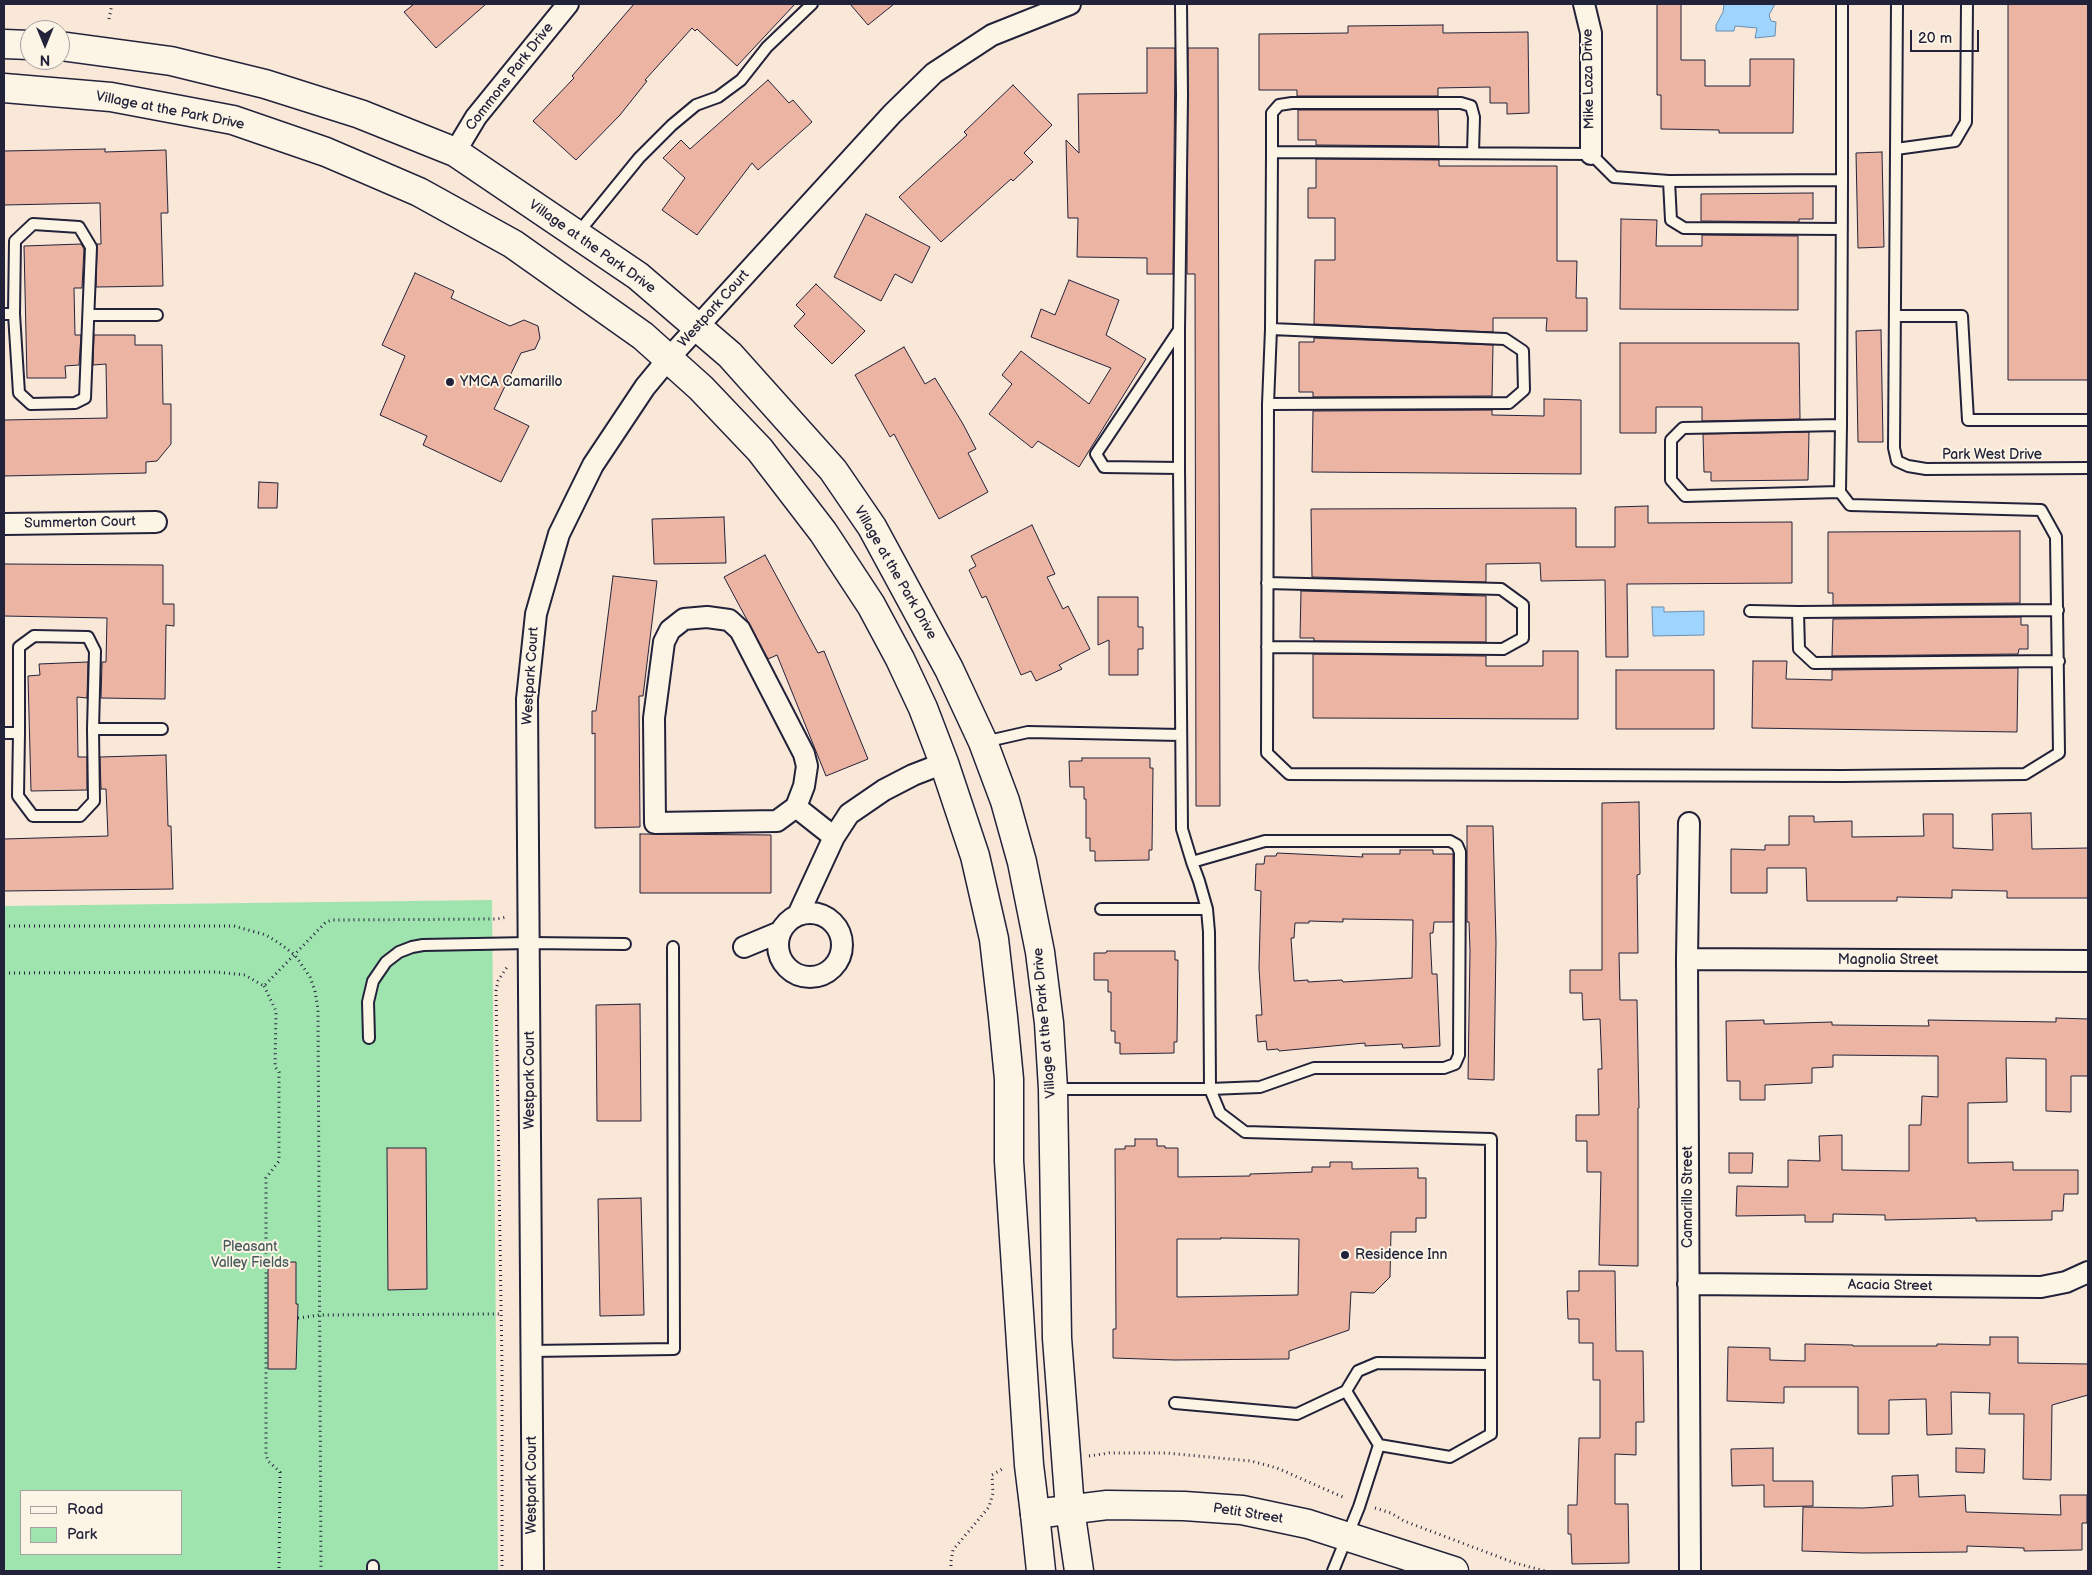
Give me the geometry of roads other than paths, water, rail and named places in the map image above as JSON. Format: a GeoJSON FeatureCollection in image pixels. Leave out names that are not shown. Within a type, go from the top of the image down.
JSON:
{"type":"FeatureCollection","features":[{"type":"Feature","properties":{"kind":"main road"},"geometry":{"type":"LineString","coordinates":[[4,44],[20,45]]}},
{"type":"Feature","properties":{"kind":"main road","name":"Village at the Park Drive"},"geometry":{"type":"LineString","coordinates":[[70,47],[170,61],[265,84],[360,114],[455,152],[638,276],[736,360],[832,470],[872,526],[949,669],[983,742],[1008,809],[1022,862],[1040,952],[1053,1089],[1057,1338],[1070,1509],[1079,1571]]}},
{"type":"Feature","properties":{"kind":"main road","name":"Village at the Park Drive"},"geometry":{"type":"LineString","coordinates":[[4,88],[111,97],[233,120],[326,152],[419,192],[514,244],[634,329],[669,358],[760,450],[823,532],[871,605],[900,659],[923,708],[944,763],[974,856],[994,939],[1008,1079],[1009,1162],[1029,1465],[1041,1571]]}},
{"type":"Feature","properties":{"kind":"main road","name":"Petit Street"},"geometry":{"type":"LineString","coordinates":[[1035,1514],[1108,1505],[1184,1506],[1242,1510],[1308,1524],[1454,1571]]}},
{"type":"Feature","properties":{"kind":"street","name":"Commons Park Drive"},"geometry":{"type":"LineString","coordinates":[[455,152],[476,117],[566,4]]}},
{"type":"Feature","properties":{"kind":"street","name":"Westpark Court"},"geometry":{"type":"LineString","coordinates":[[533,1571],[527,699],[536,614],[560,534],[593,465],[646,387],[669,358],[885,121],[934,73],[992,35],[1070,4]]}},
{"type":"Feature","properties":{"kind":"street","name":"Mike Loza Drive"},"geometry":{"type":"LineString","coordinates":[[1584,4],[1590,33],[1590,154]]}},
{"type":"Feature","properties":{"kind":"street","name":"Summerton Court"},"geometry":{"type":"LineString","coordinates":[[4,524],[156,522]]}},
{"type":"Feature","properties":{"kind":"street"},"geometry":{"type":"LineString","coordinates":[[707,617],[729,620],[740,630],[804,754],[807,766],[804,786],[796,807],[777,821],[655,823],[654,718],[664,642],[670,630],[684,619],[707,617]]}},
{"type":"Feature","properties":{"kind":"street"},"geometry":{"type":"LineString","coordinates":[[798,915],[834,837],[849,814],[878,794],[914,775],[944,763]]}},
{"type":"Feature","properties":{"kind":"street"},"geometry":{"type":"LineString","coordinates":[[796,807],[834,837]]}},
{"type":"Feature","properties":{"kind":"street","name":"Camarillo Street"},"geometry":{"type":"LineString","coordinates":[[1689,822],[1687,959],[1690,1571]]}},
{"type":"Feature","properties":{"kind":"street"},"geometry":{"type":"LineString","coordinates":[[815,879],[823,915]]}},
{"type":"Feature","properties":{"kind":"street"},"geometry":{"type":"LineString","coordinates":[[780,932],[778,944],[780,957],[792,972],[803,976],[816,977],[833,968],[840,958],[842,939],[834,922],[823,915],[811,912],[798,915],[788,922],[780,932],[744,947],[780,957]]}},
{"type":"Feature","properties":{"kind":"street","name":"Magnolia Street"},"geometry":{"type":"LineString","coordinates":[[1687,959],[2088,961]]}},
{"type":"Feature","properties":{"kind":"street","name":"Acacia Street"},"geometry":{"type":"LineString","coordinates":[[1688,1284],[2041,1287],[2066,1282],[2088,1272]]}},
{"type":"Feature","properties":{"kind":"lane"},"geometry":{"type":"LineString","coordinates":[[577,234],[640,158],[672,125],[696,105],[718,97],[740,80],[767,47],[812,4]]}},
{"type":"Feature","properties":{"kind":"lane"},"geometry":{"type":"LineString","coordinates":[[1181,4],[1179,468],[1182,829],[1207,909],[1209,932],[1210,1089],[1220,1113],[1245,1132],[1491,1140],[1491,1434],[1450,1457],[1379,1445],[1346,1391]]}},
{"type":"Feature","properties":{"kind":"lane"},"geometry":{"type":"LineString","coordinates":[[1473,154],[1474,117],[1471,106],[1461,103],[1292,103],[1279,105],[1272,113],[1271,329],[1268,404],[1267,753],[1289,774],[1853,776],[2026,774],[2058,753],[2059,661],[2056,537],[2040,510],[1850,505],[1840,492],[1842,4]]}},
{"type":"Feature","properties":{"kind":"lane"},"geometry":{"type":"LineString","coordinates":[[1897,4],[1895,316],[1962,316],[1968,420],[2088,420]]}},
{"type":"Feature","properties":{"kind":"lane"},"geometry":{"type":"LineString","coordinates":[[1896,149],[1955,141],[1966,122],[1967,4]]}},
{"type":"Feature","properties":{"kind":"lane"},"geometry":{"type":"LineString","coordinates":[[1272,152],[1590,154],[1614,177],[1669,181],[1842,180]]}},
{"type":"Feature","properties":{"kind":"lane"},"geometry":{"type":"LineString","coordinates":[[1669,181],[1671,220],[1684,228],[1841,229]]}},
{"type":"Feature","properties":{"kind":"lane"},"geometry":{"type":"LineString","coordinates":[[33,224],[79,227],[91,247],[90,315],[85,398],[76,403],[31,404],[19,393],[9,314],[15,241],[33,224]]}},
{"type":"Feature","properties":{"kind":"lane"},"geometry":{"type":"LineString","coordinates":[[90,315],[157,315]]}},
{"type":"Feature","properties":{"kind":"lane","name":"Park West Drive"},"geometry":{"type":"LineString","coordinates":[[1895,316],[1894,448],[1897,461],[1908,466],[1926,469],[2088,468]]}},
{"type":"Feature","properties":{"kind":"lane"},"geometry":{"type":"LineString","coordinates":[[1268,404],[1509,403],[1524,390],[1523,351],[1504,339],[1271,329]]}},
{"type":"Feature","properties":{"kind":"lane"},"geometry":{"type":"LineString","coordinates":[[1179,330],[1096,454],[1104,467],[1179,468]]}},
{"type":"Feature","properties":{"kind":"lane"},"geometry":{"type":"LineString","coordinates":[[1840,492],[1685,496],[1670,480],[1671,440],[1683,428],[1841,425]]}},
{"type":"Feature","properties":{"kind":"lane"},"geometry":{"type":"LineString","coordinates":[[1267,583],[1501,589],[1523,605],[1522,638],[1503,649],[1267,647]]}},
{"type":"Feature","properties":{"kind":"lane"},"geometry":{"type":"LineString","coordinates":[[1750,611],[2058,610]]}},
{"type":"Feature","properties":{"kind":"lane"},"geometry":{"type":"LineString","coordinates":[[1798,612],[1799,649],[1814,663],[2059,661]]}},
{"type":"Feature","properties":{"kind":"lane"},"geometry":{"type":"LineString","coordinates":[[34,636],[88,637],[95,651],[93,729],[94,801],[80,816],[33,816],[18,796],[19,647],[34,636]]}},
{"type":"Feature","properties":{"kind":"lane"},"geometry":{"type":"LineString","coordinates":[[93,729],[162,728]]}},
{"type":"Feature","properties":{"kind":"lane"},"geometry":{"type":"LineString","coordinates":[[4,732],[19,733]]}},
{"type":"Feature","properties":{"kind":"lane"},"geometry":{"type":"LineString","coordinates":[[983,742],[1028,732],[1181,735]]}},
{"type":"Feature","properties":{"kind":"lane"},"geometry":{"type":"LineString","coordinates":[[1053,1089],[1210,1089],[1260,1087],[1314,1068],[1444,1068],[1455,1064],[1459,1055],[1460,852],[1457,844],[1450,841],[1265,841],[1192,862]]}},
{"type":"Feature","properties":{"kind":"lane"},"geometry":{"type":"LineString","coordinates":[[1100,909],[1207,909]]}},
{"type":"Feature","properties":{"kind":"lane"},"geometry":{"type":"LineString","coordinates":[[369,1038],[368,1002],[373,981],[386,962],[400,952],[423,945],[625,944]]}},
{"type":"Feature","properties":{"kind":"lane"},"geometry":{"type":"LineString","coordinates":[[532,1351],[674,1350],[672,946]]}},
{"type":"Feature","properties":{"kind":"lane"},"geometry":{"type":"LineString","coordinates":[[1175,1402],[1297,1414],[1346,1391],[1358,1372],[1377,1363],[1491,1364]]}},
{"type":"Feature","properties":{"kind":"lane"},"geometry":{"type":"LineString","coordinates":[[1333,1571],[1359,1507],[1379,1445]]}},
{"type":"Feature","properties":{"kind":"water"},"geometry":{"type":"Polygon","coordinates":[[[1724,4],[1775,4],[1769,15],[1771,21],[1776,22],[1775,36],[1755,38],[1757,28],[1735,26],[1734,31],[1716,31],[1716,25],[1723,12],[1724,4]]]}},
{"type":"Feature","properties":{"kind":"water"},"geometry":{"type":"Polygon","coordinates":[[[1652,607],[1664,607],[1664,612],[1704,611],[1704,635],[1653,636],[1652,607]]]}},
{"type":"Feature","properties":{"kind":"place","name":"YMCA Camarillo"},"geometry":{"type":"Point","coordinates":[450,382]}},
{"type":"Feature","properties":{"kind":"place","name":"Residence Inn"},"geometry":{"type":"Point","coordinates":[1345,1255]}},
{"type":"Feature","properties":{"kind":"park label","name":"Pleasant Valley Fields"},"geometry":{"type":"Point","coordinates":[250,1256]}}]}
